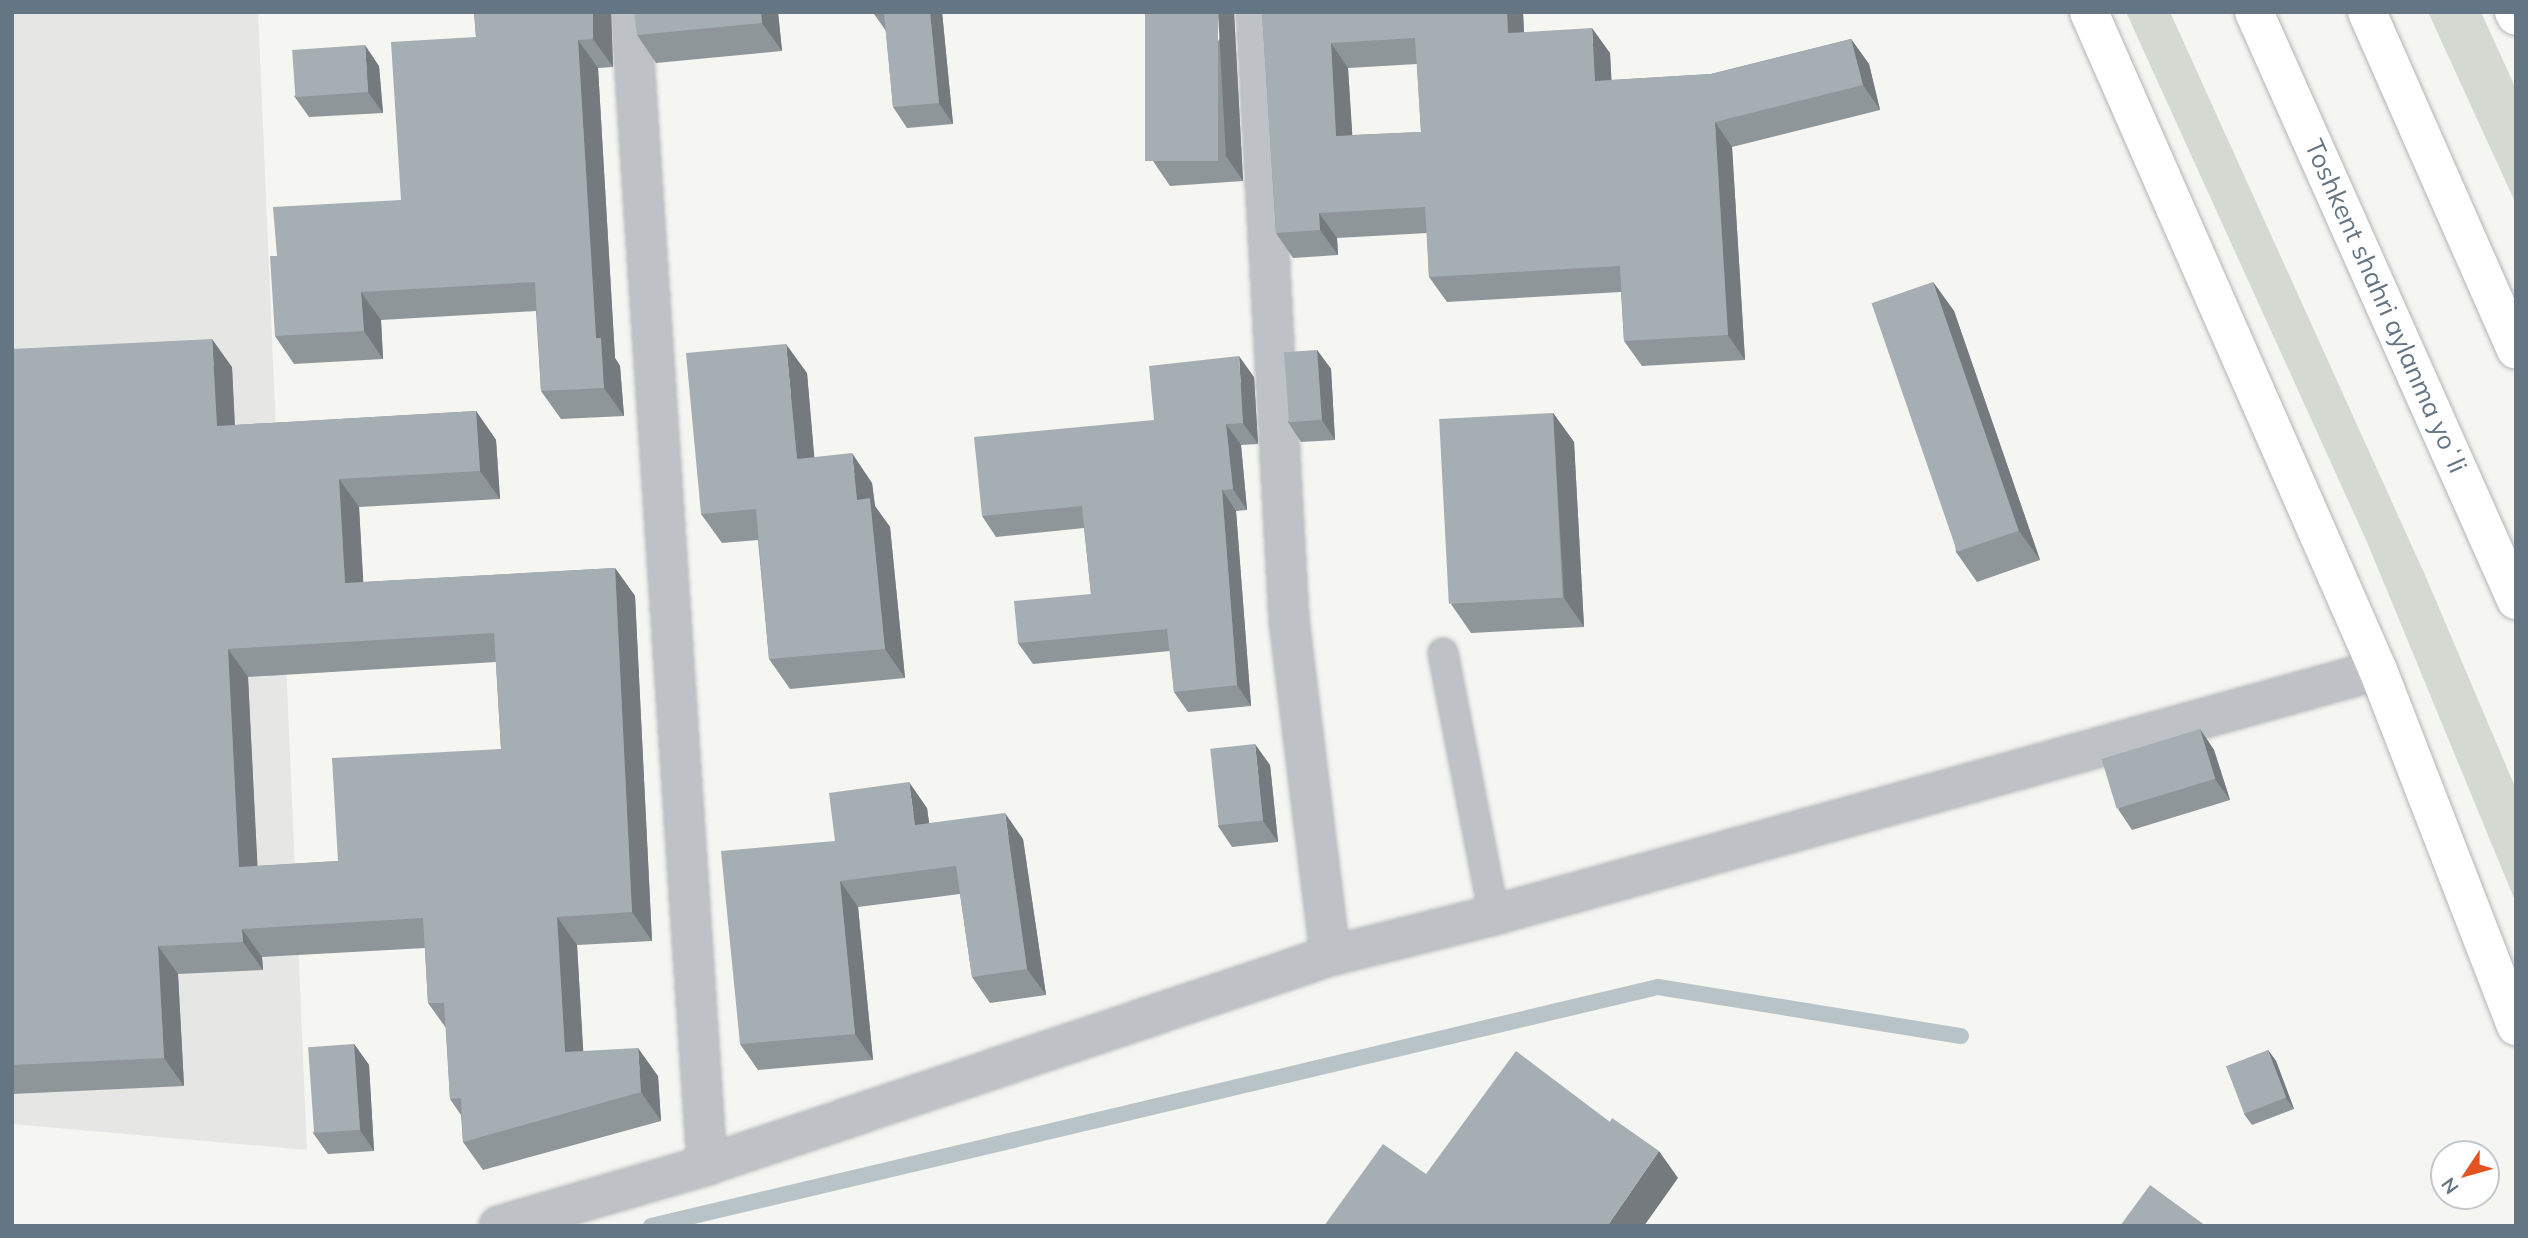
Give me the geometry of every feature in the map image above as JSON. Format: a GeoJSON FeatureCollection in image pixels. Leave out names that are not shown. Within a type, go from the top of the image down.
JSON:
{"type":"FeatureCollection","features":[{"type":"Feature","properties":{"kind":"highway"},"geometry":{"type":"LineString","coordinates":[[2089,12],[2378,670],[2516,1026]]}},
{"type":"Feature","properties":{"kind":"highway","name":"Toshkent shahri aylanma yoʻli"},"geometry":{"type":"LineString","coordinates":[[2254,12],[2516,600]]}},
{"type":"Feature","properties":{"kind":"highway"},"geometry":{"type":"LineString","coordinates":[[2367,12],[2516,350]]}},
{"type":"Feature","properties":{"kind":"street"},"geometry":{"type":"LineString","coordinates":[[631,12],[707,1165]]}},
{"type":"Feature","properties":{"kind":"street"},"geometry":{"type":"LineString","coordinates":[[1256,12],[1289,621],[1330,956]]}},
{"type":"Feature","properties":{"kind":"street"},"geometry":{"type":"LineString","coordinates":[[499,1226],[707,1165],[1330,956],[1494,915],[2378,670]]}},
{"type":"Feature","properties":{"kind":"lane"},"geometry":{"type":"LineString","coordinates":[[1443,653],[1494,915]]}},
{"type":"Feature","properties":{"kind":"shaded area"},"geometry":{"type":"Polygon","coordinates":[[[12,12],[258,12],[307,1150],[12,1124],[12,12]]]}},
{"type":"Feature","properties":{"kind":"shaded area"},"geometry":{"type":"Polygon","coordinates":[[[2126,12],[2170,12],[2425,575],[2516,789],[2516,903],[2367,542],[2126,12]]]}},
{"type":"Feature","properties":{"kind":"shaded area"},"geometry":{"type":"Polygon","coordinates":[[[2428,12],[2481,12],[2516,89],[2516,204],[2428,12]]]}},
{"type":"Feature","properties":{"kind":"building"},"geometry":{"type":"Polygon","coordinates":[[[474,12],[593,12],[593,39],[578,40],[596,338],[601,338],[604,388],[541,391],[535,282],[361,292],[364,331],[275,336],[270,256],[277,256],[273,207],[401,200],[391,42],[476,37],[474,12]]]}},
{"type":"Feature","properties":{"kind":"building"},"geometry":{"type":"Polygon","coordinates":[[[634,12],[761,12],[762,23],[637,35],[634,12]]]}},
{"type":"Feature","properties":{"kind":"building"},"geometry":{"type":"Polygon","coordinates":[[[874,12],[930,12],[939,103],[893,107],[884,14],[874,12]]]}},
{"type":"Feature","properties":{"kind":"building"},"geometry":{"type":"Polygon","coordinates":[[[1145,12],[1218,12],[1218,161],[1145,161],[1145,12]]]}},
{"type":"Feature","properties":{"kind":"building"},"geometry":{"type":"Polygon","coordinates":[[[1262,12],[1507,12],[1508,33],[1592,28],[1595,81],[1711,74],[1851,39],[1863,85],[1715,122],[1728,335],[1624,341],[1620,266],[1429,277],[1425,207],[1319,213],[1320,230],[1276,233],[1262,12]],[[1415,38],[1331,43],[1336,136],[1421,132],[1415,38]]]}},
{"type":"Feature","properties":{"kind":"building"},"geometry":{"type":"Polygon","coordinates":[[[365,45],[368,92],[295,97],[292,50],[365,45]]]}},
{"type":"Feature","properties":{"kind":"building"},"geometry":{"type":"Polygon","coordinates":[[[1933,282],[2019,531],[1957,552],[1872,303],[1933,282]]]}},
{"type":"Feature","properties":{"kind":"building"},"geometry":{"type":"Polygon","coordinates":[[[212,339],[217,426],[476,411],[480,471],[339,479],[345,583],[615,568],[632,912],[557,917],[565,1052],[638,1048],[641,1092],[463,1142],[461,1098],[450,1099],[444,1003],[428,1003],[423,918],[242,929],[243,942],[158,946],[164,1058],[12,1065],[12,349],[212,339]],[[494,633],[228,649],[239,867],[338,861],[332,758],[501,749],[494,633]]]}},
{"type":"Feature","properties":{"kind":"building"},"geometry":{"type":"Polygon","coordinates":[[[786,344],[797,459],[852,453],[857,500],[870,498],[885,649],[769,659],[756,509],[701,514],[686,353],[786,344]]]}},
{"type":"Feature","properties":{"kind":"building"},"geometry":{"type":"Polygon","coordinates":[[[1317,350],[1322,420],[1289,422],[1284,352],[1317,350]]]}},
{"type":"Feature","properties":{"kind":"building"},"geometry":{"type":"Polygon","coordinates":[[[1239,356],[1243,423],[1226,424],[1233,489],[1222,490],[1237,685],[1174,692],[1167,629],[1018,643],[1014,601],[1091,594],[1082,506],[982,516],[974,437],[1154,420],[1149,366],[1239,356]]]}},
{"type":"Feature","properties":{"kind":"building"},"geometry":{"type":"Polygon","coordinates":[[[1553,413],[1563,598],[1449,604],[1439,419],[1553,413]]]}},
{"type":"Feature","properties":{"kind":"building"},"geometry":{"type":"Polygon","coordinates":[[[2200,729],[2215,779],[2117,809],[2102,759],[2200,729]]]}},
{"type":"Feature","properties":{"kind":"building"},"geometry":{"type":"Polygon","coordinates":[[[1255,744],[1263,821],[1218,825],[1210,749],[1255,744]]]}},
{"type":"Feature","properties":{"kind":"building"},"geometry":{"type":"Polygon","coordinates":[[[909,782],[915,825],[1005,813],[1027,969],[972,977],[956,866],[840,881],[855,1034],[740,1044],[721,851],[835,841],[829,793],[909,782]]]}},
{"type":"Feature","properties":{"kind":"building"},"geometry":{"type":"Polygon","coordinates":[[[354,1044],[360,1130],[314,1133],[308,1047],[354,1044]]]}},
{"type":"Feature","properties":{"kind":"building"},"geometry":{"type":"Polygon","coordinates":[[[2268,1050],[2286,1098],[2244,1114],[2226,1066],[2268,1050]]]}},
{"type":"Feature","properties":{"kind":"building"},"geometry":{"type":"Polygon","coordinates":[[[1516,1051],[1610,1122],[1612,1118],[1659,1151],[1609,1226],[1324,1226],[1383,1144],[1426,1174],[1516,1051]]]}},
{"type":"Feature","properties":{"kind":"building"},"geometry":{"type":"Polygon","coordinates":[[[2150,1185],[2206,1226],[2120,1226],[2150,1185]]]}},
{"type":"Feature","properties":{"kind":"waterway"},"geometry":{"type":"LineString","coordinates":[[651,1226],[1658,987],[1961,1036]]}}]}
